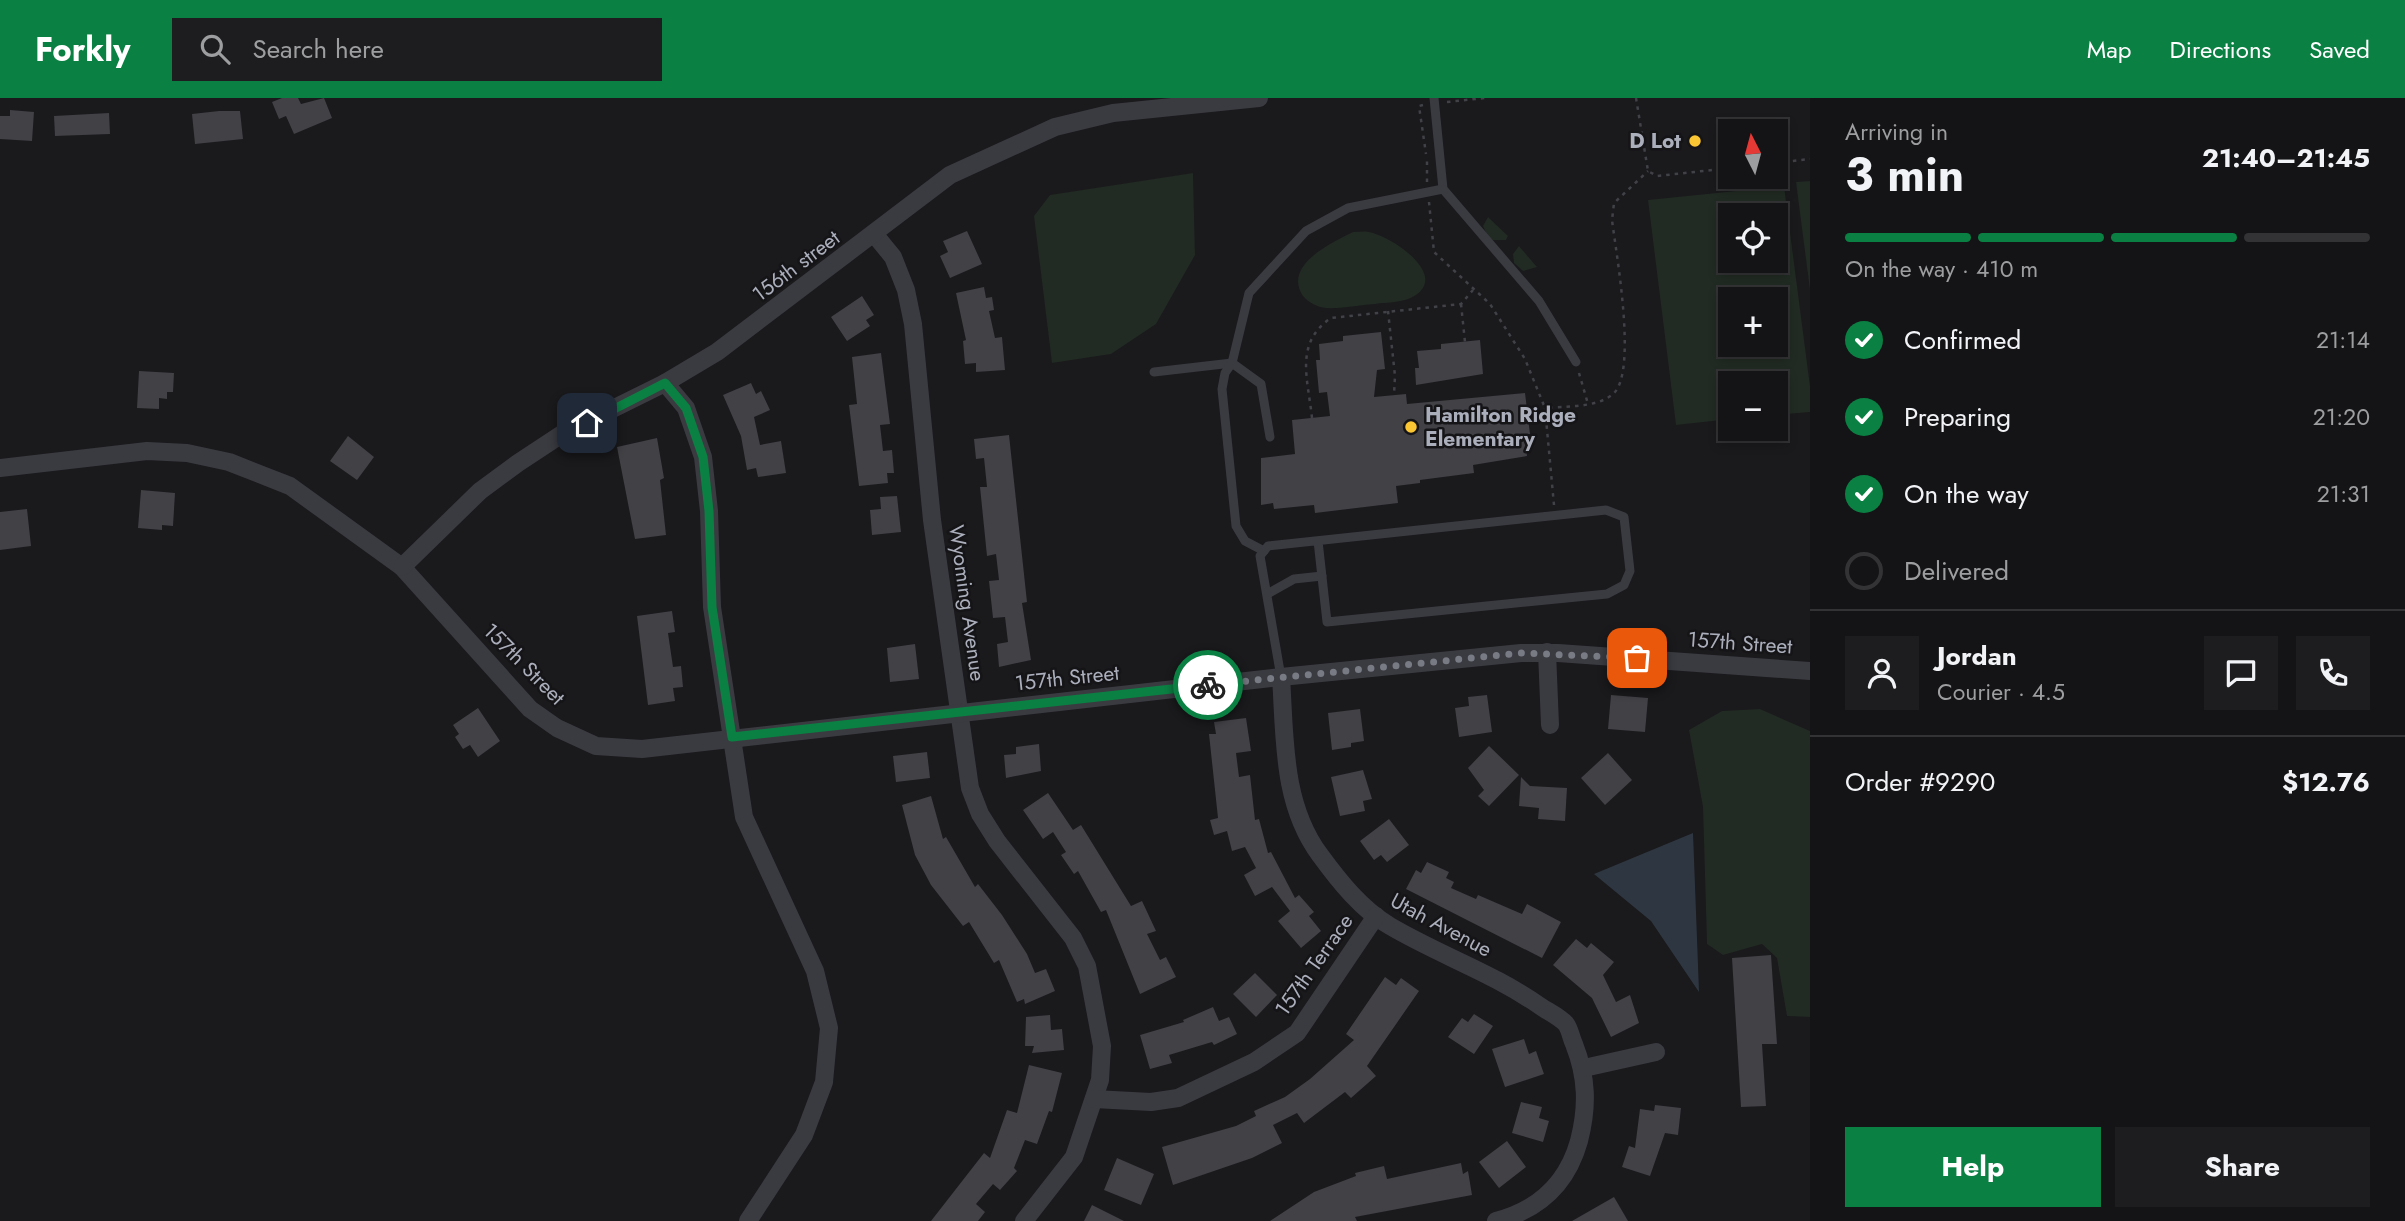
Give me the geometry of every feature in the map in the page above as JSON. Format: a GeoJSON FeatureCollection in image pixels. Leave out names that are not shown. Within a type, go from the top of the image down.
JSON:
{"type":"FeatureCollection","features":[{"type":"Feature","properties":{"kind":"street","name":"156th street"},"geometry":{"type":"LineString","coordinates":[[402,567],[480,491],[518,463],[562,434],[665,383],[717,352],[875,235],[950,175],[1055,127],[1113,113],[1259,98]]}},
{"type":"Feature","properties":{"kind":"street","name":"Wyoming Avenue"},"geometry":{"type":"LineString","coordinates":[[875,235],[893,257],[906,290],[913,324],[932,520],[964,760],[980,814],[1073,938],[1087,965],[1102,1046],[1100,1080],[1074,1157],[1024,1221]]}},
{"type":"Feature","properties":{"kind":"street"},"geometry":{"type":"LineString","coordinates":[[665,383],[686,408],[703,457],[709,511],[712,607],[744,817],[820,984],[829,1028],[824,1082],[804,1135],[748,1221]]}},
{"type":"Feature","properties":{"kind":"street","name":"157th Street"},"geometry":{"type":"LineString","coordinates":[[0,468],[147,451],[187,453],[229,462],[290,486],[402,567],[530,709],[557,728],[596,746],[642,749],[1281,677],[1547,652],[1810,671]]}},
{"type":"Feature","properties":{"kind":"street"},"geometry":{"type":"LineString","coordinates":[[1547,652],[1550,726]]}},
{"type":"Feature","properties":{"kind":"street","name":"Utah Avenue"},"geometry":{"type":"LineString","coordinates":[[1281,677],[1289,783],[1300,823],[1319,854],[1364,908],[1516,989],[1566,1024],[1584,1068],[1586,1104],[1576,1153],[1566,1174],[1528,1215],[1496,1221]]}},
{"type":"Feature","properties":{"kind":"street","name":"157th Terrace"},"geometry":{"type":"LineString","coordinates":[[1094,1099],[1151,1102],[1178,1098],[1254,1062],[1297,1032],[1376,916]]}},
{"type":"Feature","properties":{"kind":"street"},"geometry":{"type":"LineString","coordinates":[[1584,1068],[1656,1052]]}},
{"type":"Feature","properties":{"kind":"lane"},"geometry":{"type":"LineString","coordinates":[[1434,101],[1443,189],[1539,301],[1576,362]]}},
{"type":"Feature","properties":{"kind":"lane"},"geometry":{"type":"LineString","coordinates":[[1265,551],[1244,541],[1236,526],[1222,388],[1225,373],[1232,363],[1250,293],[1306,231],[1348,208],[1443,189]]}},
{"type":"Feature","properties":{"kind":"lane"},"geometry":{"type":"LineString","coordinates":[[1154,372],[1232,363],[1261,384],[1270,436]]}},
{"type":"Feature","properties":{"kind":"lane"},"geometry":{"type":"LineString","coordinates":[[1281,677],[1269,593],[1260,556],[1269,546],[1606,510],[1624,517],[1630,571],[1624,585],[1607,594],[1327,622],[1318,541]]}},
{"type":"Feature","properties":{"kind":"lane"},"geometry":{"type":"LineString","coordinates":[[1269,593],[1294,579],[1322,576]]}},
{"type":"Feature","properties":{"kind":"path"},"geometry":{"type":"LineString","coordinates":[[1485,98],[1434,101],[1419,106],[1427,158],[1427,192],[1434,252],[1489,304],[1525,359],[1545,408],[1555,515]]}},
{"type":"Feature","properties":{"kind":"path"},"geometry":{"type":"LineString","coordinates":[[1636,98],[1648,172]]}},
{"type":"Feature","properties":{"kind":"path"},"geometry":{"type":"LineString","coordinates":[[1788,162],[1810,159]]}},
{"type":"Feature","properties":{"kind":"path"},"geometry":{"type":"LineString","coordinates":[[1648,172],[1657,176],[1718,169]]}},
{"type":"Feature","properties":{"kind":"path"},"geometry":{"type":"LineString","coordinates":[[1545,408],[1588,404],[1614,394],[1623,377],[1626,342],[1612,220],[1614,203],[1648,172]]}},
{"type":"Feature","properties":{"kind":"path"},"geometry":{"type":"LineString","coordinates":[[1465,342],[1461,304],[1473,289]]}},
{"type":"Feature","properties":{"kind":"path"},"geometry":{"type":"LineString","coordinates":[[1312,418],[1307,344],[1315,329],[1331,318],[1461,304]]}},
{"type":"Feature","properties":{"kind":"path"},"geometry":{"type":"LineString","coordinates":[[1388,312],[1395,376],[1394,395]]}},
{"type":"Feature","properties":{"kind":"path"},"geometry":{"type":"LineString","coordinates":[[1576,362],[1588,404]]}},
{"type":"Feature","properties":{"kind":"shaded area"},"geometry":{"type":"Polygon","coordinates":[[[1193,173],[1195,255],[1156,324],[1111,354],[1052,363],[1034,216],[1050,195],[1193,173]]]}},
{"type":"Feature","properties":{"kind":"shaded area"},"geometry":{"type":"Polygon","coordinates":[[[1810,181],[1810,290],[1796,182],[1810,181]]]}},
{"type":"Feature","properties":{"kind":"shaded area"},"geometry":{"type":"Polygon","coordinates":[[[1755,189],[1784,189],[1786,203],[1718,203],[1718,273],[1788,273],[1788,217],[1810,386],[1810,412],[1788,414],[1788,371],[1718,371],[1718,420],[1676,425],[1648,200],[1755,189]]]}},
{"type":"Feature","properties":{"kind":"shaded area"},"geometry":{"type":"Polygon","coordinates":[[[1488,217],[1508,236],[1506,240],[1489,240],[1483,226],[1488,217]]]}},
{"type":"Feature","properties":{"kind":"shaded area"},"geometry":{"type":"Polygon","coordinates":[[[1353,232],[1378,235],[1401,247],[1420,266],[1425,276],[1424,286],[1412,298],[1396,302],[1326,308],[1308,301],[1298,285],[1299,274],[1304,265],[1323,248],[1353,232]]]}},
{"type":"Feature","properties":{"kind":"shaded area"},"geometry":{"type":"Polygon","coordinates":[[[1519,246],[1537,267],[1523,271],[1514,263],[1513,254],[1519,246]]]}},
{"type":"Feature","properties":{"kind":"shaded area"},"geometry":{"type":"Polygon","coordinates":[[[1760,709],[1810,731],[1810,1017],[1787,1016],[1777,958],[1762,944],[1723,955],[1707,944],[1703,807],[1689,730],[1722,711],[1760,709]]]}},
{"type":"Feature","properties":{"kind":"shaded area"},"geometry":{"type":"Polygon","coordinates":[[[1693,833],[1699,992],[1651,921],[1594,874],[1693,833]]]}},
{"type":"Feature","properties":{"kind":"building"},"geometry":{"type":"Polygon","coordinates":[[[282,98],[298,98],[301,104],[324,98],[332,118],[294,134],[286,116],[279,119],[272,102],[282,98]]]}},
{"type":"Feature","properties":{"kind":"building"},"geometry":{"type":"Polygon","coordinates":[[[10,110],[34,112],[32,141],[0,139],[0,116],[10,116],[10,110]]]}},
{"type":"Feature","properties":{"kind":"building"},"geometry":{"type":"Polygon","coordinates":[[[240,111],[243,139],[195,144],[192,114],[240,111]]]}},
{"type":"Feature","properties":{"kind":"building"},"geometry":{"type":"Polygon","coordinates":[[[109,113],[110,134],[55,136],[54,116],[109,113]]]}},
{"type":"Feature","properties":{"kind":"building"},"geometry":{"type":"Polygon","coordinates":[[[967,231],[982,264],[950,278],[940,256],[948,252],[943,241],[967,231]]]}},
{"type":"Feature","properties":{"kind":"building"},"geometry":{"type":"Polygon","coordinates":[[[984,287],[986,298],[992,297],[994,310],[989,311],[995,338],[1002,337],[1005,370],[976,372],[976,363],[965,364],[963,341],[966,340],[956,293],[984,287]]]}},
{"type":"Feature","properties":{"kind":"building"},"geometry":{"type":"Polygon","coordinates":[[[862,296],[874,315],[866,320],[870,326],[847,341],[831,317],[862,296]]]}},
{"type":"Feature","properties":{"kind":"building","name":"Hamilton Ridge Elementary"},"geometry":{"type":"Polygon","coordinates":[[[1381,332],[1385,369],[1377,370],[1374,397],[1406,394],[1407,404],[1525,393],[1530,434],[1524,435],[1527,456],[1473,465],[1474,473],[1396,486],[1398,503],[1315,513],[1314,505],[1274,509],[1273,503],[1261,505],[1261,458],[1295,454],[1292,420],[1330,416],[1327,392],[1319,393],[1316,360],[1320,360],[1319,344],[1343,341],[1343,336],[1381,332]]]}},
{"type":"Feature","properties":{"kind":"building"},"geometry":{"type":"Polygon","coordinates":[[[1480,340],[1483,374],[1416,385],[1415,368],[1419,368],[1417,351],[1441,349],[1441,344],[1480,340]]]}},
{"type":"Feature","properties":{"kind":"building"},"geometry":{"type":"Polygon","coordinates":[[[881,353],[890,424],[880,425],[883,451],[892,450],[894,473],[887,473],[888,483],[859,486],[849,405],[857,404],[852,357],[881,353]]]}},
{"type":"Feature","properties":{"kind":"building"},"geometry":{"type":"Polygon","coordinates":[[[139,371],[174,373],[173,392],[167,392],[167,399],[159,398],[159,409],[137,408],[139,371]]]}},
{"type":"Feature","properties":{"kind":"building"},"geometry":{"type":"Polygon","coordinates":[[[751,383],[756,394],[761,391],[770,410],[754,417],[760,445],[781,441],[786,473],[758,477],[756,468],[747,470],[741,436],[723,395],[751,383]]]}},
{"type":"Feature","properties":{"kind":"building"},"geometry":{"type":"Polygon","coordinates":[[[1009,435],[1027,602],[1022,603],[1031,660],[999,667],[997,644],[1008,642],[1005,617],[993,618],[989,581],[999,580],[996,554],[987,556],[980,487],[987,487],[984,458],[976,459],[974,439],[1009,435]]]}},
{"type":"Feature","properties":{"kind":"building"},"geometry":{"type":"Polygon","coordinates":[[[348,436],[374,457],[357,480],[330,461],[348,436]]]}},
{"type":"Feature","properties":{"kind":"building"},"geometry":{"type":"Polygon","coordinates":[[[657,438],[664,478],[660,480],[666,535],[635,539],[617,447],[657,438]]]}},
{"type":"Feature","properties":{"kind":"building"},"geometry":{"type":"Polygon","coordinates":[[[141,490],[175,493],[173,526],[162,525],[162,530],[138,528],[141,490]]]}},
{"type":"Feature","properties":{"kind":"building"},"geometry":{"type":"Polygon","coordinates":[[[897,496],[901,532],[872,535],[870,510],[881,509],[880,497],[897,496]]]}},
{"type":"Feature","properties":{"kind":"building"},"geometry":{"type":"Polygon","coordinates":[[[27,509],[31,546],[0,550],[0,512],[27,509]]]}},
{"type":"Feature","properties":{"kind":"building"},"geometry":{"type":"Polygon","coordinates":[[[672,611],[675,632],[668,633],[673,667],[681,666],[683,687],[673,688],[675,701],[648,705],[637,616],[672,611]]]}},
{"type":"Feature","properties":{"kind":"building"},"geometry":{"type":"Polygon","coordinates":[[[915,644],[919,679],[890,682],[887,648],[915,644]]]}},
{"type":"Feature","properties":{"kind":"building"},"geometry":{"type":"Polygon","coordinates":[[[1487,695],[1492,732],[1459,737],[1455,708],[1469,706],[1468,697],[1487,695]]]}},
{"type":"Feature","properties":{"kind":"building"},"geometry":{"type":"Polygon","coordinates":[[[1611,695],[1648,698],[1645,732],[1608,729],[1611,695]]]}},
{"type":"Feature","properties":{"kind":"building"},"geometry":{"type":"Polygon","coordinates":[[[478,708],[500,741],[478,757],[470,745],[463,749],[455,737],[459,734],[453,725],[478,708]]]}},
{"type":"Feature","properties":{"kind":"building"},"geometry":{"type":"Polygon","coordinates":[[[1360,709],[1364,741],[1351,743],[1351,747],[1332,750],[1328,713],[1360,709]]]}},
{"type":"Feature","properties":{"kind":"building"},"geometry":{"type":"Polygon","coordinates":[[[1246,718],[1251,751],[1236,753],[1239,777],[1250,775],[1255,820],[1259,819],[1268,853],[1271,852],[1295,898],[1299,895],[1314,912],[1309,916],[1321,931],[1301,948],[1278,921],[1290,911],[1272,887],[1255,896],[1244,875],[1256,868],[1245,847],[1232,851],[1227,831],[1214,835],[1210,820],[1218,818],[1209,734],[1216,734],[1214,722],[1246,718]]]}},
{"type":"Feature","properties":{"kind":"building"},"geometry":{"type":"Polygon","coordinates":[[[1039,744],[1041,771],[1006,778],[1004,755],[1016,754],[1016,747],[1039,744]]]}},
{"type":"Feature","properties":{"kind":"building"},"geometry":{"type":"Polygon","coordinates":[[[1489,746],[1519,775],[1489,806],[1478,796],[1484,790],[1468,768],[1489,746]]]}},
{"type":"Feature","properties":{"kind":"building"},"geometry":{"type":"Polygon","coordinates":[[[927,752],[930,778],[896,782],[893,756],[927,752]]]}},
{"type":"Feature","properties":{"kind":"building"},"geometry":{"type":"Polygon","coordinates":[[[1608,753],[1632,780],[1605,805],[1581,778],[1608,753]]]}},
{"type":"Feature","properties":{"kind":"building"},"geometry":{"type":"Polygon","coordinates":[[[1363,770],[1372,799],[1363,801],[1365,811],[1340,816],[1331,777],[1363,770]]]}},
{"type":"Feature","properties":{"kind":"building"},"geometry":{"type":"Polygon","coordinates":[[[1521,777],[1530,786],[1567,788],[1565,821],[1538,819],[1539,808],[1519,806],[1521,777]]]}},
{"type":"Feature","properties":{"kind":"building"},"geometry":{"type":"Polygon","coordinates":[[[1048,793],[1073,830],[1081,825],[1131,906],[1142,901],[1156,931],[1147,934],[1160,960],[1166,957],[1176,977],[1140,994],[1106,910],[1101,912],[1078,871],[1074,874],[1061,855],[1066,852],[1053,832],[1043,839],[1023,810],[1048,793]]]}},
{"type":"Feature","properties":{"kind":"building"},"geometry":{"type":"Polygon","coordinates":[[[931,796],[943,839],[946,837],[975,887],[978,884],[1002,915],[1027,954],[1035,973],[1046,969],[1055,991],[1025,1004],[1024,999],[1017,1002],[999,960],[994,963],[969,922],[963,926],[931,885],[915,855],[902,805],[931,796]]]}},
{"type":"Feature","properties":{"kind":"building"},"geometry":{"type":"Polygon","coordinates":[[[1389,819],[1409,845],[1387,862],[1381,855],[1374,860],[1360,841],[1389,819]]]}},
{"type":"Feature","properties":{"kind":"building"},"geometry":{"type":"Polygon","coordinates":[[[1427,862],[1449,872],[1446,878],[1454,882],[1451,888],[1476,899],[1478,895],[1522,914],[1527,904],[1561,922],[1542,958],[1406,889],[1416,870],[1421,873],[1427,862]]]}},
{"type":"Feature","properties":{"kind":"building"},"geometry":{"type":"Polygon","coordinates":[[[1576,939],[1587,948],[1591,943],[1614,962],[1603,975],[1616,1002],[1630,995],[1639,1023],[1611,1037],[1592,998],[1553,965],[1576,939]]]}},
{"type":"Feature","properties":{"kind":"building"},"geometry":{"type":"Polygon","coordinates":[[[1771,955],[1777,1044],[1762,1044],[1766,1106],[1741,1107],[1732,958],[1771,955]]]}},
{"type":"Feature","properties":{"kind":"building"},"geometry":{"type":"Polygon","coordinates":[[[1255,973],[1277,995],[1256,1017],[1233,994],[1255,973]]]}},
{"type":"Feature","properties":{"kind":"building"},"geometry":{"type":"Polygon","coordinates":[[[1385,977],[1396,985],[1401,978],[1419,991],[1367,1066],[1376,1076],[1351,1098],[1345,1092],[1304,1123],[1297,1113],[1273,1125],[1282,1143],[1252,1158],[1173,1185],[1162,1147],[1236,1126],[1256,1116],[1254,1111],[1285,1097],[1310,1079],[1354,1040],[1346,1034],[1385,977]]]}},
{"type":"Feature","properties":{"kind":"building"},"geometry":{"type":"Polygon","coordinates":[[[1213,1007],[1219,1021],[1229,1017],[1237,1034],[1214,1045],[1212,1042],[1169,1055],[1172,1063],[1150,1069],[1140,1035],[1184,1022],[1183,1020],[1213,1007]]]}},
{"type":"Feature","properties":{"kind":"building"},"geometry":{"type":"Polygon","coordinates":[[[1474,1014],[1493,1026],[1474,1054],[1448,1037],[1462,1018],[1468,1022],[1474,1014]]]}},
{"type":"Feature","properties":{"kind":"building"},"geometry":{"type":"Polygon","coordinates":[[[1050,1015],[1051,1030],[1062,1029],[1064,1050],[1032,1053],[1034,1046],[1025,1046],[1026,1017],[1050,1015]]]}},
{"type":"Feature","properties":{"kind":"building"},"geometry":{"type":"Polygon","coordinates":[[[1524,1039],[1529,1054],[1536,1051],[1544,1074],[1505,1087],[1492,1049],[1524,1039]]]}},
{"type":"Feature","properties":{"kind":"building"},"geometry":{"type":"Polygon","coordinates":[[[1029,1065],[1062,1073],[1052,1112],[1049,1111],[1037,1144],[1025,1140],[1014,1168],[1017,1171],[1000,1190],[993,1184],[976,1204],[985,1212],[978,1221],[931,1221],[984,1153],[990,1158],[1007,1110],[1017,1113],[1029,1065]]]}},
{"type":"Feature","properties":{"kind":"building"},"geometry":{"type":"Polygon","coordinates":[[[1521,1102],[1542,1107],[1539,1118],[1549,1121],[1543,1142],[1512,1133],[1521,1102]]]}},
{"type":"Feature","properties":{"kind":"building"},"geometry":{"type":"Polygon","coordinates":[[[1655,1105],[1681,1108],[1678,1135],[1665,1133],[1650,1176],[1622,1167],[1629,1146],[1635,1148],[1640,1109],[1654,1111],[1655,1105]]]}},
{"type":"Feature","properties":{"kind":"building"},"geometry":{"type":"Polygon","coordinates":[[[1507,1141],[1526,1167],[1499,1188],[1479,1162],[1507,1141]]]}},
{"type":"Feature","properties":{"kind":"building"},"geometry":{"type":"Polygon","coordinates":[[[1117,1158],[1154,1174],[1141,1205],[1104,1190],[1117,1158]]]}},
{"type":"Feature","properties":{"kind":"building"},"geometry":{"type":"Polygon","coordinates":[[[1461,1163],[1463,1174],[1468,1171],[1472,1195],[1355,1217],[1357,1221],[1270,1221],[1314,1192],[1356,1176],[1355,1173],[1384,1166],[1387,1179],[1461,1163]]]}},
{"type":"Feature","properties":{"kind":"building"},"geometry":{"type":"Polygon","coordinates":[[[1614,1197],[1628,1221],[1572,1221],[1614,1197]]]}},
{"type":"Feature","properties":{"kind":"building"},"geometry":{"type":"Polygon","coordinates":[[[1092,1205],[1124,1221],[1084,1221],[1092,1205]]]}},
{"type":"Feature","properties":{"kind":"way so far"},"geometry":{"type":"LineString","coordinates":[[1208,685],[1521,653],[1547,652],[1637,658]]}},
{"type":"Feature","properties":{"kind":"place","name":"D Lot"},"geometry":{"type":"Point","coordinates":[1695,141]}},
{"type":"Feature","properties":{"kind":"place","name":"Hamilton Ridge Elementary"},"geometry":{"type":"Point","coordinates":[1411,427]}},
{"type":"Feature","properties":{"kind":"route"},"geometry":{"type":"LineString","coordinates":[[587,423],[665,383],[686,408],[703,457],[709,511],[708,561],[712,607],[723,660],[732,737],[1208,685]]}}]}
